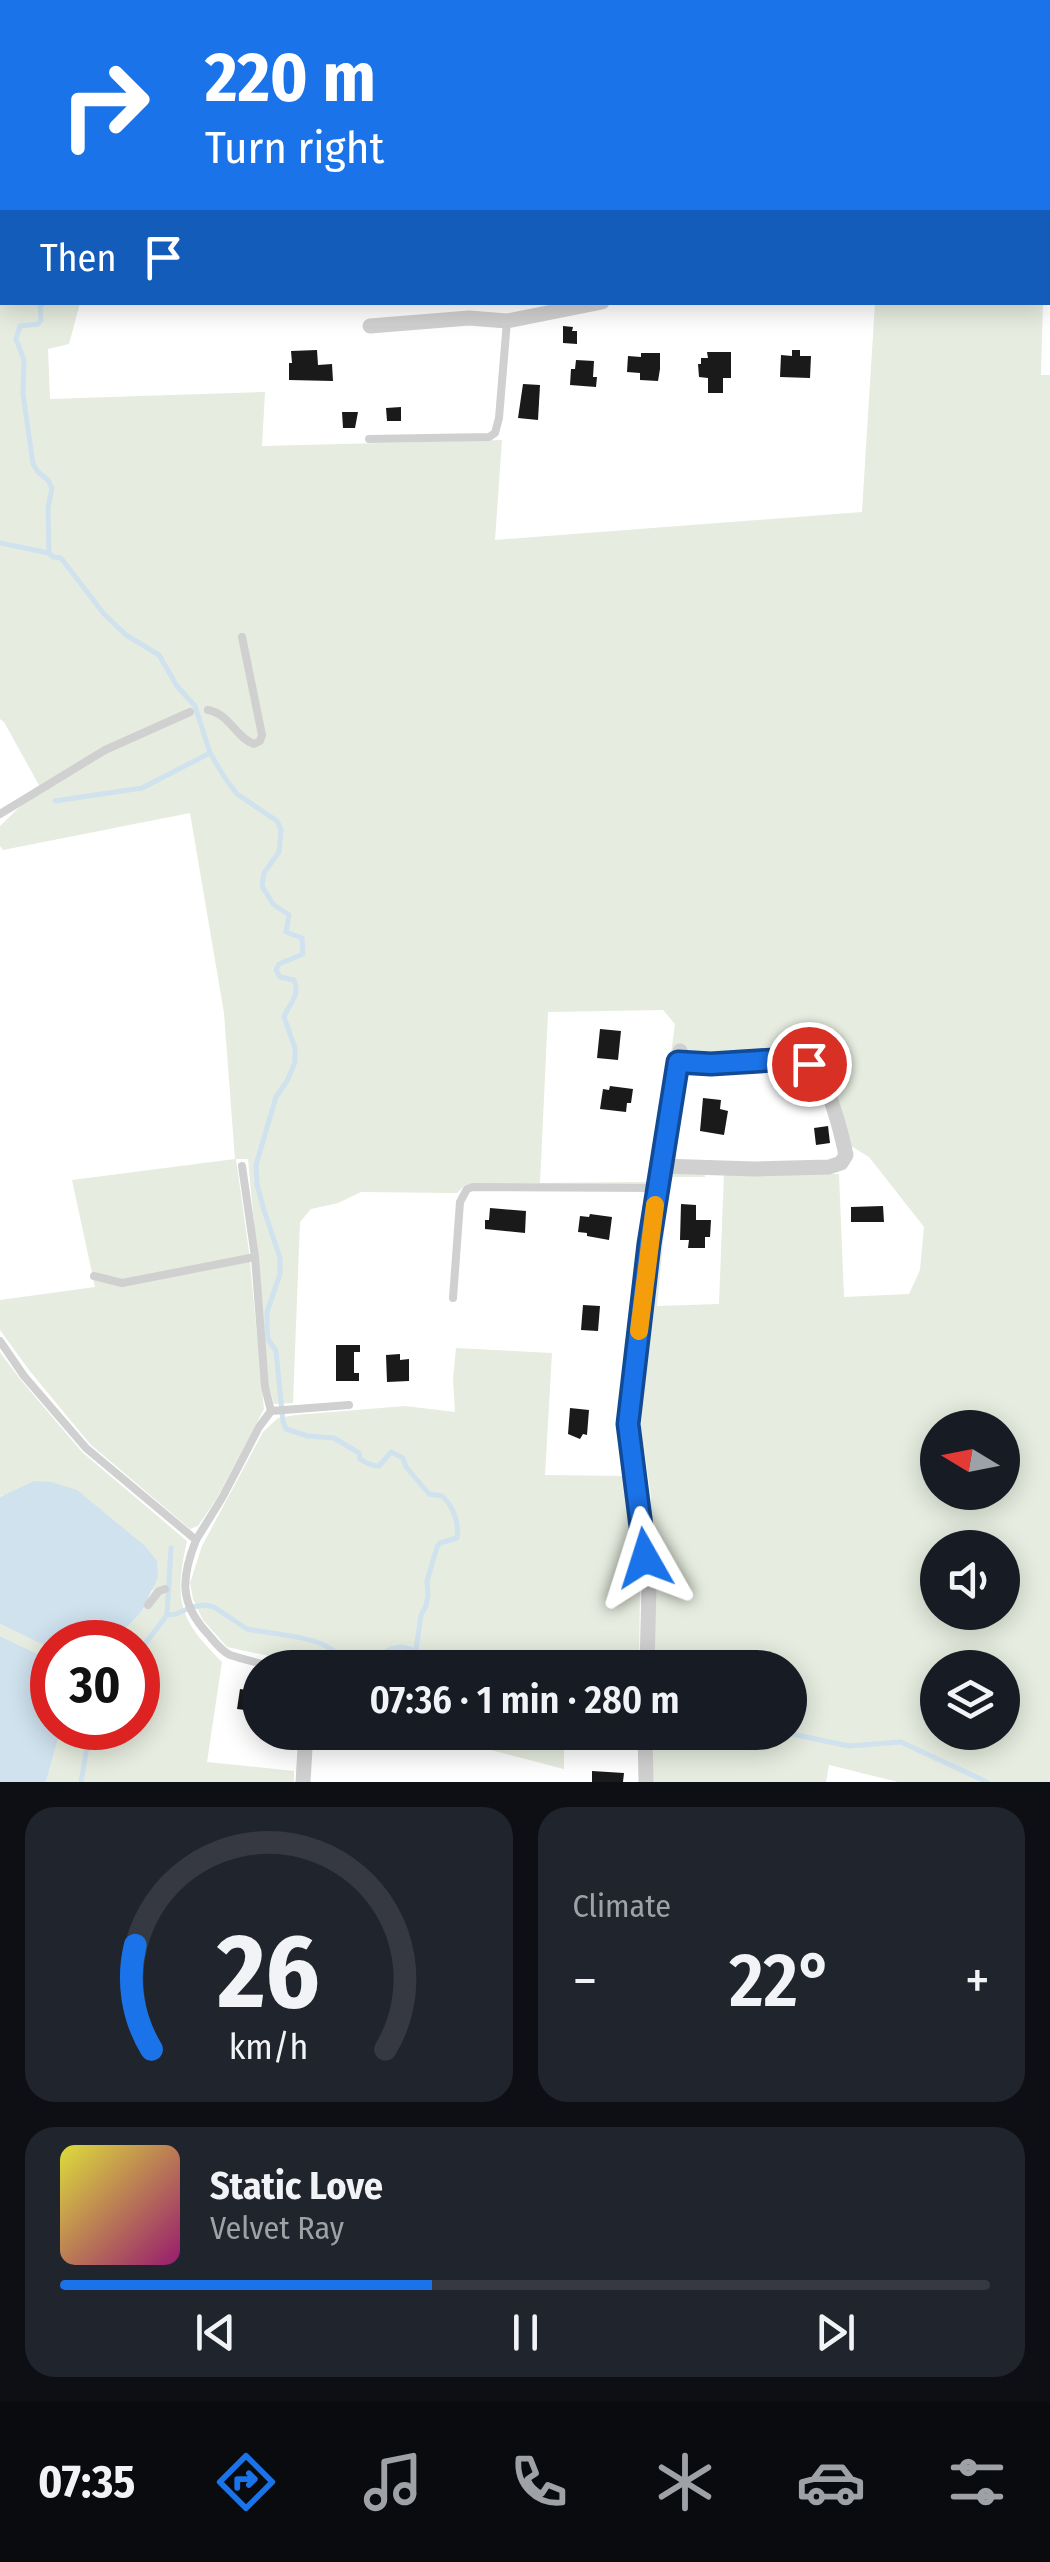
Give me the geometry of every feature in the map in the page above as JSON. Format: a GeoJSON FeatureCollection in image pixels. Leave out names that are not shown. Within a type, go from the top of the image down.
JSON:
{"type":"FeatureCollection","features":[{"type":"Feature","properties":{"kind":"street"},"geometry":{"type":"LineString","coordinates":[[370,326],[468,318],[507,320],[586,305]]}},
{"type":"Feature","properties":{"kind":"street"},"geometry":{"type":"LineString","coordinates":[[647,1650],[648,1585],[628,1424],[660,1166],[679,1056],[711,1064],[790,1059],[809,1064],[826,1088],[846,1155],[841,1163],[830,1167],[660,1166]]}},
{"type":"Feature","properties":{"kind":"street"},"geometry":{"type":"LineString","coordinates":[[303,1782],[305,1750]]}},
{"type":"Feature","properties":{"kind":"street"},"geometry":{"type":"LineString","coordinates":[[646,1750],[646,1782]]}},
{"type":"Feature","properties":{"kind":"lane"},"geometry":{"type":"LineString","coordinates":[[369,439],[489,437],[494,433],[499,418],[507,320]]}},
{"type":"Feature","properties":{"kind":"lane"},"geometry":{"type":"LineString","coordinates":[[208,710],[225,717],[247,742],[260,741],[242,637]]}},
{"type":"Feature","properties":{"kind":"lane"},"geometry":{"type":"LineString","coordinates":[[0,814],[105,750],[190,712]]}},
{"type":"Feature","properties":{"kind":"lane"},"geometry":{"type":"LineString","coordinates":[[242,1166],[255,1257],[265,1387],[274,1410]]}},
{"type":"Feature","properties":{"kind":"lane"},"geometry":{"type":"LineString","coordinates":[[453,1298],[460,1202],[467,1189],[658,1188]]}},
{"type":"Feature","properties":{"kind":"lane"},"geometry":{"type":"LineString","coordinates":[[94,1276],[122,1283],[255,1257]]}},
{"type":"Feature","properties":{"kind":"lane"},"geometry":{"type":"LineString","coordinates":[[0,1341],[24,1376],[86,1448],[196,1540]]}},
{"type":"Feature","properties":{"kind":"lane"},"geometry":{"type":"LineString","coordinates":[[242,1658],[226,1653],[198,1624],[187,1606],[184,1588],[190,1554],[258,1427],[274,1410],[349,1405]]}},
{"type":"Feature","properties":{"kind":"lane"},"geometry":{"type":"LineString","coordinates":[[148,1605],[159,1591],[184,1588]]}},
{"type":"Feature","properties":{"kind":"shaded area"},"geometry":{"type":"Polygon","coordinates":[[[0,305],[79,305],[69,344],[48,349],[50,399],[265,392],[262,446],[502,440],[495,540],[862,512],[875,305],[1043,305],[1041,375],[1050,375],[1050,1782],[898,1782],[829,1765],[826,1782],[649,1782],[649,1750],[807,1750],[807,1650],[650,1650],[651,1496],[641,1429],[645,1326],[654,1243],[668,1173],[704,1172],[705,1177],[673,1177],[669,1181],[657,1306],[719,1304],[724,1174],[839,1174],[844,1297],[909,1294],[920,1270],[924,1227],[869,1157],[846,1143],[810,1061],[696,1058],[678,1049],[664,1104],[675,1024],[663,1010],[548,1012],[540,1183],[645,1182],[653,1175],[652,1181],[646,1184],[472,1184],[457,1193],[361,1192],[338,1203],[311,1209],[300,1222],[293,1403],[274,1404],[269,1387],[248,1159],[236,1159],[264,1409],[217,1498],[198,1526],[190,1529],[90,1444],[0,1330],[0,1300],[95,1287],[72,1180],[235,1159],[224,1013],[190,813],[3,850],[0,826],[40,787],[0,719],[0,305]]]}},
{"type":"Feature","properties":{"kind":"shaded area"},"geometry":{"type":"Polygon","coordinates":[[[456,1348],[552,1353],[545,1475],[631,1476],[640,1589],[639,1650],[242,1650],[227,1647],[203,1620],[190,1583],[202,1546],[263,1432],[278,1418],[296,1415],[405,1406],[455,1412],[456,1348]]]}},
{"type":"Feature","properties":{"kind":"shaded area"},"geometry":{"type":"Polygon","coordinates":[[[0,1352],[82,1452],[187,1541],[181,1579],[183,1608],[196,1633],[222,1662],[207,1762],[294,1771],[294,1782],[46,1782],[55,1750],[160,1750],[160,1620],[134,1620],[153,1590],[0,1497],[0,1352]]]}},
{"type":"Feature","properties":{"kind":"shaded area"},"geometry":{"type":"Polygon","coordinates":[[[0,1624],[30,1638],[30,1650],[0,1636],[0,1624]]]}},
{"type":"Feature","properties":{"kind":"shaded area"},"geometry":{"type":"Polygon","coordinates":[[[491,1750],[564,1750],[564,1769],[491,1750]]]}},
{"type":"Feature","properties":{"kind":"water"},"geometry":{"type":"Polygon","coordinates":[[[34,1481],[77,1490],[145,1546],[157,1561],[158,1577],[142,1611],[134,1620],[30,1620],[30,1638],[0,1624],[0,1497],[34,1481]]]}},
{"type":"Feature","properties":{"kind":"water"},"geometry":{"type":"Polygon","coordinates":[[[0,1636],[30,1650],[30,1750],[55,1750],[46,1782],[0,1782],[0,1636]]]}},
{"type":"Feature","properties":{"kind":"building"},"geometry":{"type":"Polygon","coordinates":[[[563,326],[577,331],[577,344],[563,343],[563,326]]]}},
{"type":"Feature","properties":{"kind":"building"},"geometry":{"type":"Polygon","coordinates":[[[317,350],[318,365],[332,364],[333,381],[289,380],[291,351],[317,350]]]}},
{"type":"Feature","properties":{"kind":"building"},"geometry":{"type":"Polygon","coordinates":[[[792,350],[800,350],[800,356],[811,356],[810,378],[780,377],[781,355],[792,356],[792,350]]]}},
{"type":"Feature","properties":{"kind":"building"},"geometry":{"type":"Polygon","coordinates":[[[707,352],[731,352],[731,378],[723,378],[723,393],[708,393],[708,378],[699,377],[698,364],[701,358],[708,358],[707,352]]]}},
{"type":"Feature","properties":{"kind":"building"},"geometry":{"type":"Polygon","coordinates":[[[641,353],[660,353],[658,381],[640,380],[640,373],[627,372],[628,356],[641,357],[641,353]]]}},
{"type":"Feature","properties":{"kind":"building"},"geometry":{"type":"Polygon","coordinates":[[[576,360],[594,361],[596,387],[570,385],[576,360]]]}},
{"type":"Feature","properties":{"kind":"building"},"geometry":{"type":"Polygon","coordinates":[[[523,384],[540,385],[538,420],[518,418],[523,384]]]}},
{"type":"Feature","properties":{"kind":"building"},"geometry":{"type":"Polygon","coordinates":[[[401,407],[401,421],[387,421],[386,408],[401,407]]]}},
{"type":"Feature","properties":{"kind":"building"},"geometry":{"type":"Polygon","coordinates":[[[342,412],[358,412],[355,428],[343,428],[342,412]]]}},
{"type":"Feature","properties":{"kind":"building"},"geometry":{"type":"Polygon","coordinates":[[[600,1029],[621,1031],[618,1060],[597,1058],[600,1029]]]}},
{"type":"Feature","properties":{"kind":"building"},"geometry":{"type":"Polygon","coordinates":[[[610,1086],[633,1089],[626,1112],[600,1109],[603,1089],[609,1090],[610,1086]]]}},
{"type":"Feature","properties":{"kind":"building"},"geometry":{"type":"Polygon","coordinates":[[[703,1098],[721,1100],[720,1109],[728,1111],[724,1135],[700,1131],[703,1098]]]}},
{"type":"Feature","properties":{"kind":"building"},"geometry":{"type":"Polygon","coordinates":[[[828,1126],[830,1143],[816,1145],[814,1128],[828,1126]]]}},
{"type":"Feature","properties":{"kind":"building"},"geometry":{"type":"Polygon","coordinates":[[[681,1204],[696,1205],[696,1220],[711,1220],[705,1248],[688,1248],[689,1240],[680,1240],[681,1204]]]}},
{"type":"Feature","properties":{"kind":"building"},"geometry":{"type":"Polygon","coordinates":[[[883,1206],[884,1222],[851,1222],[851,1207],[883,1206]]]}},
{"type":"Feature","properties":{"kind":"building"},"geometry":{"type":"Polygon","coordinates":[[[490,1208],[526,1211],[525,1233],[485,1229],[490,1208]]]}},
{"type":"Feature","properties":{"kind":"building"},"geometry":{"type":"Polygon","coordinates":[[[580,1216],[612,1217],[609,1240],[578,1232],[580,1216]]]}},
{"type":"Feature","properties":{"kind":"building"},"geometry":{"type":"Polygon","coordinates":[[[583,1305],[600,1306],[598,1331],[581,1330],[583,1305]]]}},
{"type":"Feature","properties":{"kind":"building"},"geometry":{"type":"Polygon","coordinates":[[[336,1345],[360,1345],[360,1352],[354,1352],[354,1373],[359,1373],[359,1381],[336,1381],[336,1345]]]}},
{"type":"Feature","properties":{"kind":"building"},"geometry":{"type":"Polygon","coordinates":[[[400,1354],[400,1360],[409,1359],[409,1381],[387,1382],[386,1355],[400,1354]]]}},
{"type":"Feature","properties":{"kind":"building"},"geometry":{"type":"Polygon","coordinates":[[[570,1408],[589,1410],[587,1435],[580,1439],[568,1434],[570,1408]]]}},
{"type":"Feature","properties":{"kind":"building"},"geometry":{"type":"Polygon","coordinates":[[[240,1689],[242,1689],[242,1710],[237,1709],[240,1689]]]}},
{"type":"Feature","properties":{"kind":"building"},"geometry":{"type":"Polygon","coordinates":[[[592,1771],[624,1773],[623,1782],[592,1782],[592,1771]]]}},
{"type":"Feature","properties":{"kind":"waterway"},"geometry":{"type":"LineString","coordinates":[[42,305],[38,324],[20,326],[16,339],[24,360],[23,394],[33,464],[52,488],[48,508],[49,553],[61,558],[104,614],[126,635],[159,655],[177,686],[195,706],[210,753],[225,778],[237,794],[277,821],[281,830],[279,852],[264,873],[262,886],[273,904],[289,915],[286,932],[302,938],[303,954],[279,964],[276,970],[280,977],[294,980],[296,986],[284,1017],[295,1048],[295,1062],[276,1097],[256,1165],[257,1184],[280,1258],[280,1274],[267,1312],[268,1339],[276,1351],[286,1429],[334,1438],[374,1465],[379,1466],[391,1452],[403,1458],[429,1494],[442,1496],[453,1510],[457,1538],[437,1547],[427,1581],[428,1595],[416,1650]]}},
{"type":"Feature","properties":{"kind":"waterway"},"geometry":{"type":"LineString","coordinates":[[0,543],[49,553]]}},
{"type":"Feature","properties":{"kind":"waterway"},"geometry":{"type":"LineString","coordinates":[[55,801],[142,788],[210,753]]}},
{"type":"Feature","properties":{"kind":"waterway"},"geometry":{"type":"LineString","coordinates":[[167,1614],[171,1548]]}},
{"type":"Feature","properties":{"kind":"waterway"},"geometry":{"type":"LineString","coordinates":[[160,1624],[167,1615],[205,1605],[247,1629],[296,1637],[332,1650]]}},
{"type":"Feature","properties":{"kind":"waterway"},"geometry":{"type":"LineString","coordinates":[[390,1650],[411,1650]]}},
{"type":"Feature","properties":{"kind":"waterway"},"geometry":{"type":"LineString","coordinates":[[807,1737],[849,1746],[901,1742],[987,1782]]}},
{"type":"Feature","properties":{"kind":"waterway"},"geometry":{"type":"LineString","coordinates":[[81,1782],[86,1750]]}},
{"type":"Feature","properties":{"kind":"slow traffic"},"geometry":{"type":"LineString","coordinates":[[639,1331],[655,1205]]}},
{"type":"Feature","properties":{"kind":"route"},"geometry":{"type":"LineString","coordinates":[[645,1558],[628,1424],[649,1244],[678,1062],[790,1059],[809,1064]]}}]}
